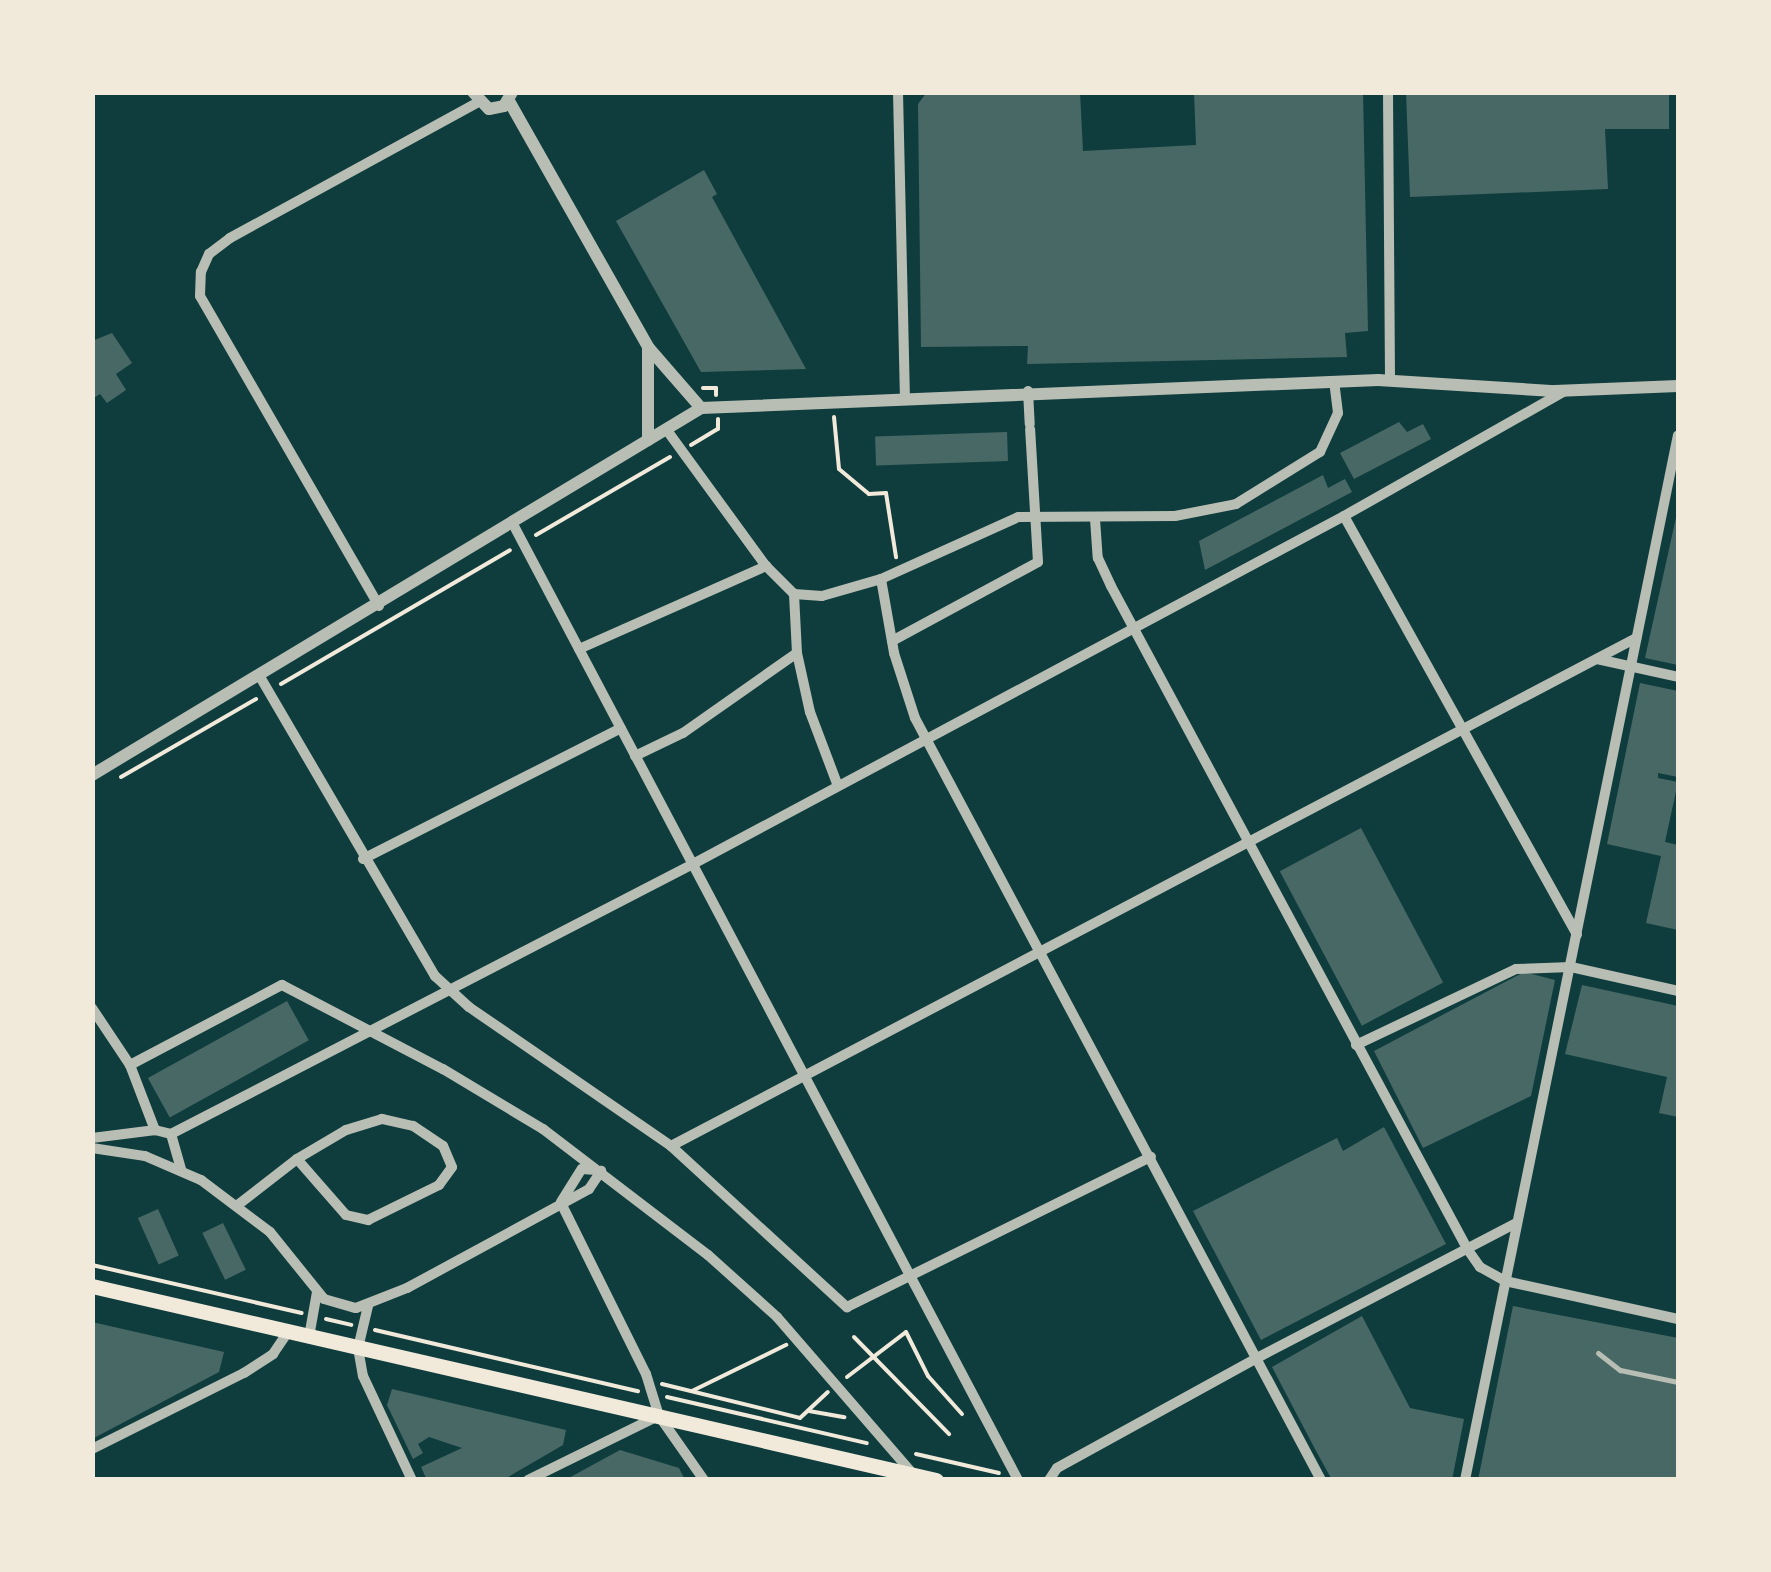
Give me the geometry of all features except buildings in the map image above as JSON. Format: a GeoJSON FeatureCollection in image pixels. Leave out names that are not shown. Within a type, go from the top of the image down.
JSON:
{"type":"FeatureCollection","features":[{"type":"Feature","properties":{"kind":"main road"},"geometry":{"type":"LineString","coordinates":[[92,1286],[936,1480]]}},
{"type":"Feature","properties":{"kind":"street"},"geometry":{"type":"LineString","coordinates":[[898,92],[905,395]]}},
{"type":"Feature","properties":{"kind":"street"},"geometry":{"type":"LineString","coordinates":[[1388,92],[1390,380]]}},
{"type":"Feature","properties":{"kind":"street"},"geometry":{"type":"LineString","coordinates":[[379,607],[200,296],[201,272],[209,254],[230,238],[475,98],[498,109],[510,97],[648,347],[701,408]]}},
{"type":"Feature","properties":{"kind":"street"},"geometry":{"type":"LineString","coordinates":[[648,347],[648,440]]}},
{"type":"Feature","properties":{"kind":"street"},"geometry":{"type":"LineString","coordinates":[[92,775],[514,526],[701,408],[828,398],[1334,381],[1390,380],[1566,390],[1678,386]]}},
{"type":"Feature","properties":{"kind":"street"},"geometry":{"type":"LineString","coordinates":[[666,429],[766,566],[794,594],[822,596],[900,572],[1018,516],[1175,516],[1236,504],[1320,452],[1338,413],[1334,381]]}},
{"type":"Feature","properties":{"kind":"street"},"geometry":{"type":"LineString","coordinates":[[892,641],[1030,569],[1039,551],[1032,518],[1028,390]]}},
{"type":"Feature","properties":{"kind":"street"},"geometry":{"type":"LineString","coordinates":[[92,1138],[154,1130],[171,1134],[693,864],[1344,516],[1566,390]]}},
{"type":"Feature","properties":{"kind":"street"},"geometry":{"type":"LineString","coordinates":[[1465,1480],[1678,434]]}},
{"type":"Feature","properties":{"kind":"street"},"geometry":{"type":"LineString","coordinates":[[1344,516],[1578,935]]}},
{"type":"Feature","properties":{"kind":"street"},"geometry":{"type":"LineString","coordinates":[[1094,519],[1098,558],[1133,627],[1246,843],[1480,1267],[1506,1281],[1678,1319]]}},
{"type":"Feature","properties":{"kind":"street"},"geometry":{"type":"LineString","coordinates":[[514,526],[1017,1478]]}},
{"type":"Feature","properties":{"kind":"street"},"geometry":{"type":"LineString","coordinates":[[579,649],[766,566]]}},
{"type":"Feature","properties":{"kind":"street"},"geometry":{"type":"LineString","coordinates":[[882,579],[906,700],[1321,1480]]}},
{"type":"Feature","properties":{"kind":"street"},"geometry":{"type":"LineString","coordinates":[[794,594],[797,653],[838,786]]}},
{"type":"Feature","properties":{"kind":"street"},"geometry":{"type":"LineString","coordinates":[[671,1146],[1636,638]]}},
{"type":"Feature","properties":{"kind":"street"},"geometry":{"type":"LineString","coordinates":[[635,756],[683,734],[797,653]]}},
{"type":"Feature","properties":{"kind":"street"},"geometry":{"type":"LineString","coordinates":[[1597,659],[1678,677]]}},
{"type":"Feature","properties":{"kind":"street"},"geometry":{"type":"LineString","coordinates":[[259,675],[363,859],[449,991],[671,1146],[852,1308],[1151,1157]]}},
{"type":"Feature","properties":{"kind":"street"},"geometry":{"type":"LineString","coordinates":[[363,859],[621,728]]}},
{"type":"Feature","properties":{"kind":"street"},"geometry":{"type":"LineString","coordinates":[[1356,1045],[1490,977],[1516,969],[1572,967],[1678,991]]}},
{"type":"Feature","properties":{"kind":"street"},"geometry":{"type":"LineString","coordinates":[[130,1066],[282,986],[364,1033],[443,1069],[601,1171],[708,1255],[797,1340],[913,1474]]}},
{"type":"Feature","properties":{"kind":"street"},"geometry":{"type":"LineString","coordinates":[[92,1008],[130,1066],[154,1130]]}},
{"type":"Feature","properties":{"kind":"street"},"geometry":{"type":"LineString","coordinates":[[239,1204],[298,1158],[346,1130],[382,1119],[413,1126],[443,1146],[452,1167],[439,1185],[357,1221],[298,1158]]}},
{"type":"Feature","properties":{"kind":"street"},"geometry":{"type":"LineString","coordinates":[[171,1134],[181,1170]]}},
{"type":"Feature","properties":{"kind":"street"},"geometry":{"type":"LineString","coordinates":[[92,1148],[181,1170],[239,1204],[318,1292],[344,1307],[368,1306],[589,1189],[601,1171]]}},
{"type":"Feature","properties":{"kind":"street"},"geometry":{"type":"LineString","coordinates":[[561,1203],[582,1169],[601,1171]]}},
{"type":"Feature","properties":{"kind":"street"},"geometry":{"type":"LineString","coordinates":[[561,1203],[648,1380],[658,1416],[704,1480]]}},
{"type":"Feature","properties":{"kind":"street"},"geometry":{"type":"LineString","coordinates":[[1049,1480],[1057,1468],[1516,1223]]}},
{"type":"Feature","properties":{"kind":"street"},"geometry":{"type":"LineString","coordinates":[[308,1336],[318,1292]]}},
{"type":"Feature","properties":{"kind":"street"},"geometry":{"type":"LineString","coordinates":[[368,1306],[358,1348],[374,1405],[412,1480]]}},
{"type":"Feature","properties":{"kind":"street"},"geometry":{"type":"LineString","coordinates":[[92,1449],[244,1373],[273,1354],[288,1332]]}},
{"type":"Feature","properties":{"kind":"street"},"geometry":{"type":"LineString","coordinates":[[528,1480],[658,1416]]}},
{"type":"Feature","properties":{"kind":"lane"},"geometry":{"type":"LineString","coordinates":[[1598,1353],[1620,1370],[1678,1382]]}},
{"type":"Feature","properties":{"kind":"path"},"geometry":{"type":"LineString","coordinates":[[108,784],[718,429],[716,388],[685,382]]}},
{"type":"Feature","properties":{"kind":"path"},"geometry":{"type":"LineString","coordinates":[[828,398],[838,430],[838,470],[868,494],[886,493],[888,532],[900,572]]}},
{"type":"Feature","properties":{"kind":"path"},"geometry":{"type":"LineString","coordinates":[[92,1265],[1017,1478]]}},
{"type":"Feature","properties":{"kind":"path"},"geometry":{"type":"LineString","coordinates":[[845,1379],[906,1332],[928,1376],[962,1414]]}},
{"type":"Feature","properties":{"kind":"path"},"geometry":{"type":"LineString","coordinates":[[854,1337],[950,1434]]}},
{"type":"Feature","properties":{"kind":"path"},"geometry":{"type":"LineString","coordinates":[[692,1391],[797,1340]]}},
{"type":"Feature","properties":{"kind":"path"},"geometry":{"type":"LineString","coordinates":[[648,1380],[800,1418],[830,1391]]}},
{"type":"Feature","properties":{"kind":"path"},"geometry":{"type":"LineString","coordinates":[[809,1411],[830,1414]]}}]}
